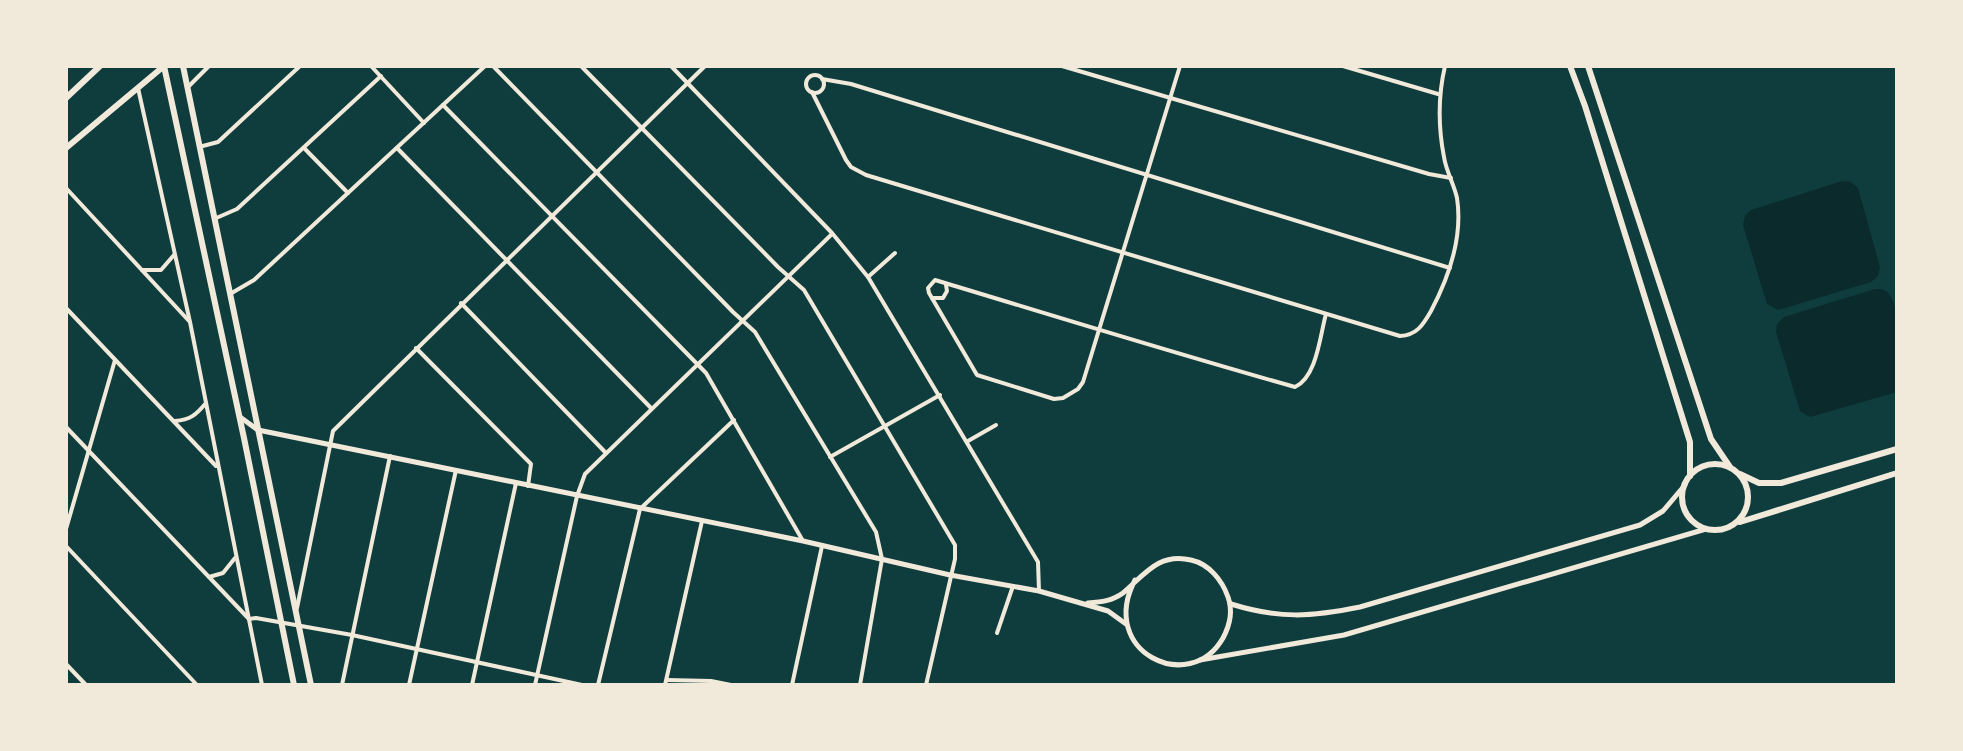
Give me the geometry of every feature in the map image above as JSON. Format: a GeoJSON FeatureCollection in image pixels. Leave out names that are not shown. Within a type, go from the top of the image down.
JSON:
{"type":"FeatureCollection","features":[{"type":"Feature","properties":{"kind":"main road"},"geometry":{"type":"LineString","coordinates":[[66,98],[100,66]]}},
{"type":"Feature","properties":{"kind":"main road"},"geometry":{"type":"LineString","coordinates":[[66,148],[164,66],[294,685]]}},
{"type":"Feature","properties":{"kind":"main road"},"geometry":{"type":"LineString","coordinates":[[183,66],[311,685]]}},
{"type":"Feature","properties":{"kind":"main road"},"geometry":{"type":"LineString","coordinates":[[1570,66],[1690,442],[1690,476],[1685,485],[1683,507],[1696,524],[1706,529],[1727,528],[1897,473]]}},
{"type":"Feature","properties":{"kind":"main road"},"geometry":{"type":"LineString","coordinates":[[1588,66],[1711,439],[1730,467],[1759,483],[1781,483],[1897,449]]}},
{"type":"Feature","properties":{"kind":"main road"},"geometry":{"type":"LineString","coordinates":[[226,355],[237,357],[242,353]]}},
{"type":"Feature","properties":{"kind":"main road"},"geometry":{"type":"LineString","coordinates":[[1690,476],[1709,465],[1730,467]]}},
{"type":"Feature","properties":{"kind":"main road"},"geometry":{"type":"LineString","coordinates":[[1737,523],[1748,504],[1746,483],[1739,474]]}},
{"type":"Feature","properties":{"kind":"street"},"geometry":{"type":"LineString","coordinates":[[187,89],[209,66]]}},
{"type":"Feature","properties":{"kind":"street"},"geometry":{"type":"LineString","coordinates":[[199,147],[218,142],[300,66]]}},
{"type":"Feature","properties":{"kind":"street"},"geometry":{"type":"LineString","coordinates":[[371,66],[424,123]]}},
{"type":"Feature","properties":{"kind":"street"},"geometry":{"type":"LineString","coordinates":[[230,294],[254,280],[485,66]]}},
{"type":"Feature","properties":{"kind":"street"},"geometry":{"type":"LineString","coordinates":[[493,66],[755,332],[876,532],[882,559],[860,685]]}},
{"type":"Feature","properties":{"kind":"street"},"geometry":{"type":"LineString","coordinates":[[581,66],[804,290],[955,545],[955,559],[926,685]]}},
{"type":"Feature","properties":{"kind":"street"},"geometry":{"type":"LineString","coordinates":[[671,66],[832,233],[868,277],[1038,562],[1039,591]]}},
{"type":"Feature","properties":{"kind":"street"},"geometry":{"type":"LineString","coordinates":[[296,611],[333,431],[705,66]]}},
{"type":"Feature","properties":{"kind":"street"},"geometry":{"type":"LineString","coordinates":[[1062,66],[1451,178]]}},
{"type":"Feature","properties":{"kind":"street"},"geometry":{"type":"LineString","coordinates":[[1180,66],[1100,330],[1083,382],[1070,394],[1054,399],[977,375],[932,298],[928,288],[935,280],[1100,330],[1295,387],[1310,373],[1326,314]]}},
{"type":"Feature","properties":{"kind":"street"},"geometry":{"type":"LineString","coordinates":[[1343,66],[1438,94]]}},
{"type":"Feature","properties":{"kind":"street"},"geometry":{"type":"LineString","coordinates":[[1445,66],[1438,94],[1444,160],[1457,198],[1458,218],[1450,268],[1426,321],[1419,330],[1407,336],[857,171],[846,160],[812,92],[807,89],[808,78],[813,75],[851,84],[1450,268]]}},
{"type":"Feature","properties":{"kind":"street"},"geometry":{"type":"LineString","coordinates":[[214,219],[237,209],[381,76]]}},
{"type":"Feature","properties":{"kind":"street"},"geometry":{"type":"LineString","coordinates":[[812,92],[822,89],[822,79]]}},
{"type":"Feature","properties":{"kind":"street"},"geometry":{"type":"LineString","coordinates":[[138,88],[190,322],[262,685]]}},
{"type":"Feature","properties":{"kind":"street"},"geometry":{"type":"LineString","coordinates":[[443,105],[706,373],[803,541]]}},
{"type":"Feature","properties":{"kind":"street"},"geometry":{"type":"LineString","coordinates":[[397,148],[651,408]]}},
{"type":"Feature","properties":{"kind":"street"},"geometry":{"type":"LineString","coordinates":[[305,149],[348,193]]}},
{"type":"Feature","properties":{"kind":"street"},"geometry":{"type":"LineString","coordinates":[[66,188],[190,322]]}},
{"type":"Feature","properties":{"kind":"street"},"geometry":{"type":"LineString","coordinates":[[535,685],[577,496],[585,474],[832,233]]}},
{"type":"Feature","properties":{"kind":"street"},"geometry":{"type":"LineString","coordinates":[[139,270],[161,270],[175,253]]}},
{"type":"Feature","properties":{"kind":"street"},"geometry":{"type":"LineString","coordinates":[[868,277],[895,253]]}},
{"type":"Feature","properties":{"kind":"street"},"geometry":{"type":"LineString","coordinates":[[932,298],[940,299],[946,295],[945,283]]}},
{"type":"Feature","properties":{"kind":"street"},"geometry":{"type":"LineString","coordinates":[[461,303],[605,452]]}},
{"type":"Feature","properties":{"kind":"street"},"geometry":{"type":"LineString","coordinates":[[66,308],[218,468]]}},
{"type":"Feature","properties":{"kind":"street"},"geometry":{"type":"LineString","coordinates":[[416,348],[531,464],[528,486]]}},
{"type":"Feature","properties":{"kind":"street"},"geometry":{"type":"LineString","coordinates":[[66,529],[115,360]]}},
{"type":"Feature","properties":{"kind":"street"},"geometry":{"type":"LineString","coordinates":[[830,457],[940,395]]}},
{"type":"Feature","properties":{"kind":"street"},"geometry":{"type":"LineString","coordinates":[[174,421],[188,420],[206,403]]}},
{"type":"Feature","properties":{"kind":"street"},"geometry":{"type":"LineString","coordinates":[[239,416],[258,430],[1039,591],[1108,611],[1126,624]]}},
{"type":"Feature","properties":{"kind":"street"},"geometry":{"type":"LineString","coordinates":[[598,685],[640,509],[734,420]]}},
{"type":"Feature","properties":{"kind":"street"},"geometry":{"type":"LineString","coordinates":[[968,441],[996,425]]}},
{"type":"Feature","properties":{"kind":"street"},"geometry":{"type":"LineString","coordinates":[[66,427],[249,619]]}},
{"type":"Feature","properties":{"kind":"street"},"geometry":{"type":"LineString","coordinates":[[244,438],[258,430]]}},
{"type":"Feature","properties":{"kind":"street"},"geometry":{"type":"LineString","coordinates":[[342,685],[390,456]]}},
{"type":"Feature","properties":{"kind":"street"},"geometry":{"type":"LineString","coordinates":[[409,685],[456,470]]}},
{"type":"Feature","properties":{"kind":"street"},"geometry":{"type":"LineString","coordinates":[[472,685],[516,483]]}},
{"type":"Feature","properties":{"kind":"street"},"geometry":{"type":"LineString","coordinates":[[1231,604],[1277,615],[1315,616],[1360,607],[1640,525],[1663,511],[1685,485]]}},
{"type":"Feature","properties":{"kind":"street"},"geometry":{"type":"LineString","coordinates":[[702,521],[666,682],[711,681],[731,685]]}},
{"type":"Feature","properties":{"kind":"street"},"geometry":{"type":"LineString","coordinates":[[1135,580],[1128,594],[1126,624],[1135,643],[1148,656],[1173,664],[1344,635],[1706,529]]}},
{"type":"Feature","properties":{"kind":"street"},"geometry":{"type":"LineString","coordinates":[[66,546],[197,685]]}},
{"type":"Feature","properties":{"kind":"street"},"geometry":{"type":"LineString","coordinates":[[792,685],[822,546]]}},
{"type":"Feature","properties":{"kind":"street"},"geometry":{"type":"LineString","coordinates":[[209,577],[223,573],[236,556]]}},
{"type":"Feature","properties":{"kind":"street"},"geometry":{"type":"LineString","coordinates":[[1084,603],[1109,600],[1122,593],[1150,566],[1170,559],[1191,560],[1210,569],[1224,585],[1231,604],[1229,627],[1218,647],[1200,660]]}},
{"type":"Feature","properties":{"kind":"street"},"geometry":{"type":"LineString","coordinates":[[997,633],[1013,586]]}},
{"type":"Feature","properties":{"kind":"street"},"geometry":{"type":"LineString","coordinates":[[249,619],[352,635],[582,685]]}},
{"type":"Feature","properties":{"kind":"street"},"geometry":{"type":"LineString","coordinates":[[66,664],[86,685]]}},
{"type":"Feature","properties":{"kind":"water"},"geometry":{"type":"Polygon","coordinates":[[[1842,181],[1851,182],[1858,188],[1880,267],[1878,276],[1871,282],[1778,310],[1767,304],[1743,225],[1745,216],[1751,210],[1842,181]]]}},
{"type":"Feature","properties":{"kind":"water"},"geometry":{"type":"Polygon","coordinates":[[[1875,289],[1887,292],[1895,310],[1897,392],[1810,417],[1800,411],[1776,332],[1777,324],[1784,317],[1875,289]]]}}]}
